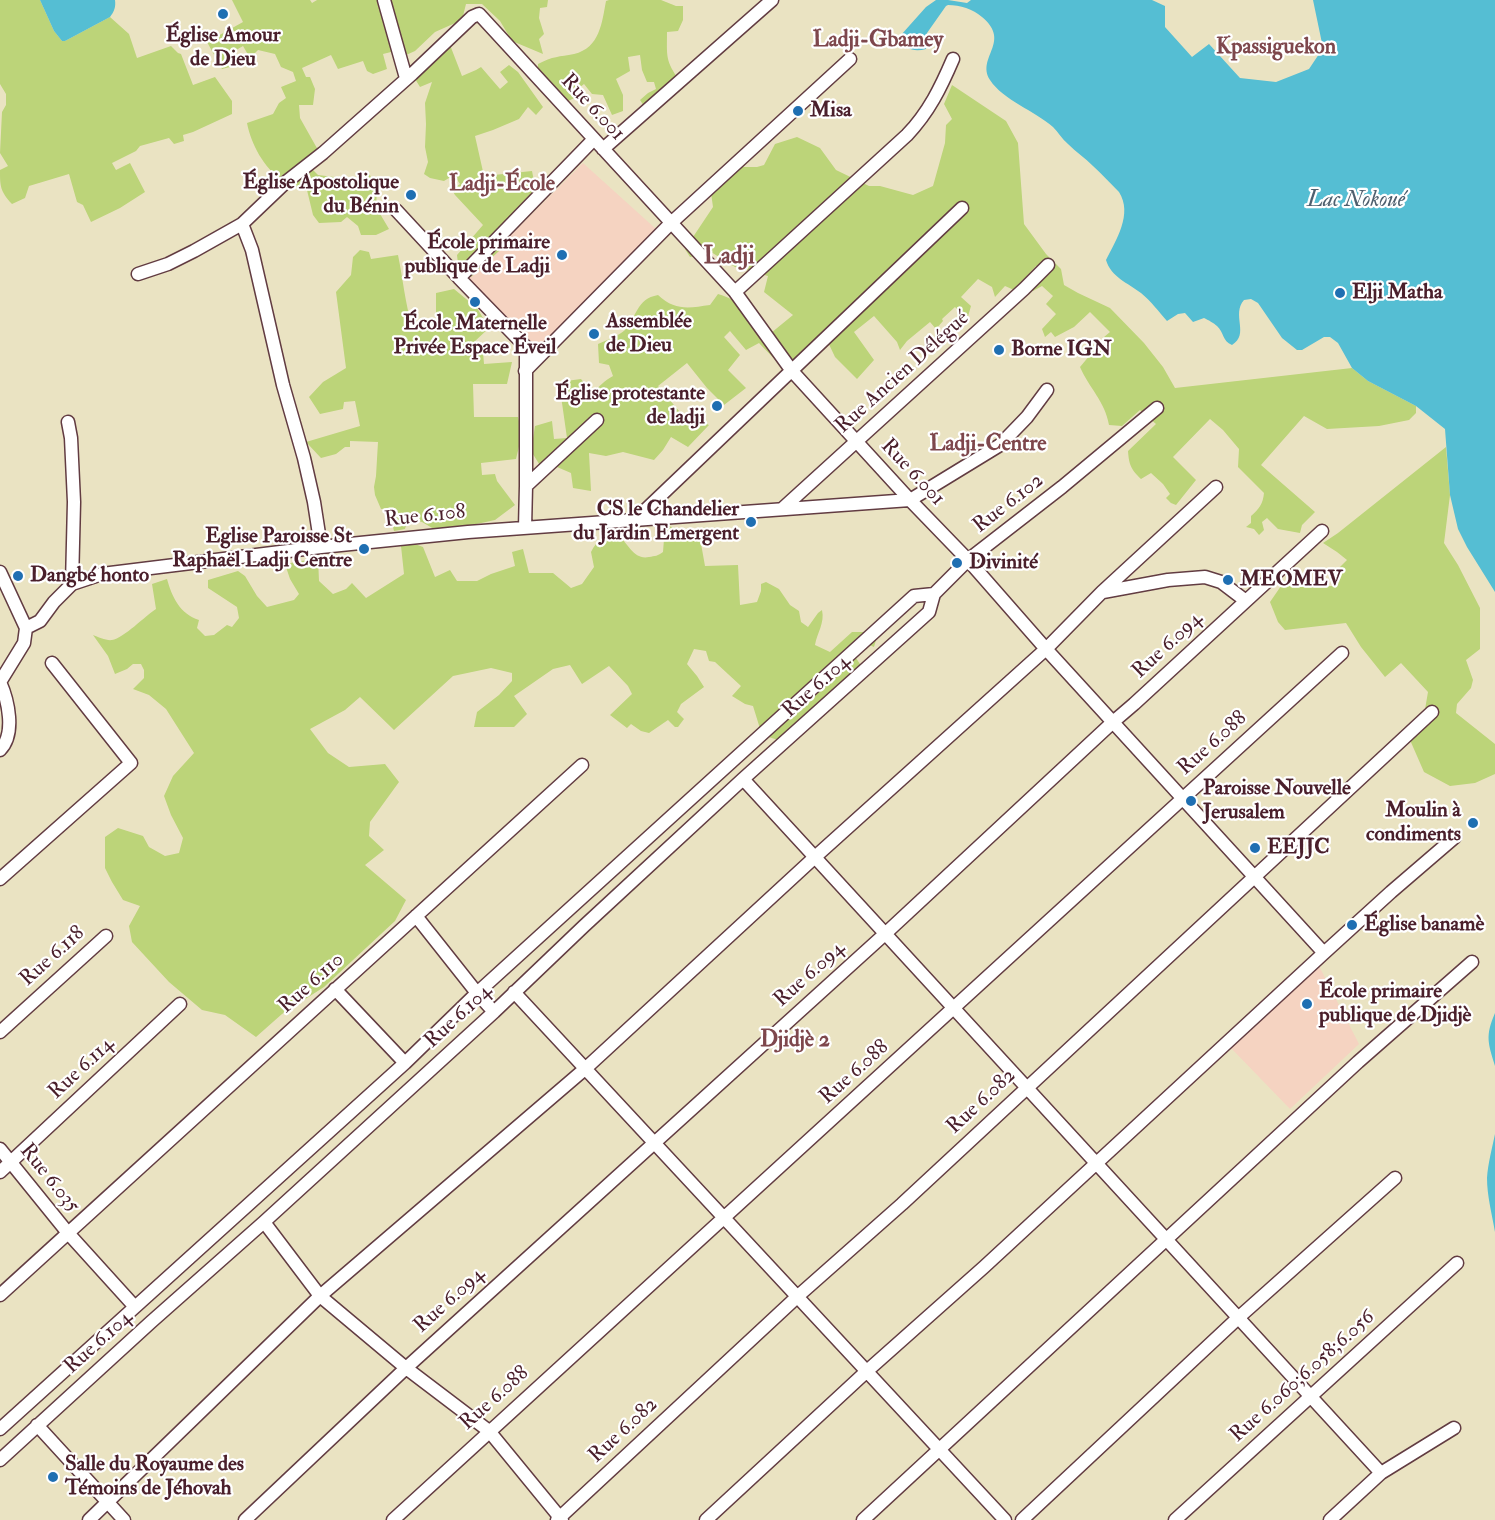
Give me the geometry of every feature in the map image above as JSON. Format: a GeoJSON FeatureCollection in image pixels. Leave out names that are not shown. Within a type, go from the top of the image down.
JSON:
{"type":"FeatureCollection","features":[{"type":"Feature","properties":{"kind":"street"},"geometry":{"type":"LineString","coordinates":[[138,274],[174,261],[242,224],[286,182],[323,153],[406,78],[384,0]]}},
{"type":"Feature","properties":{"kind":"street"},"geometry":{"type":"LineString","coordinates":[[603,149],[772,0]]}},
{"type":"Feature","properties":{"kind":"street","name":"Rue 6.001"},"geometry":{"type":"LineString","coordinates":[[406,78],[472,17],[479,14],[735,292],[792,371],[909,500],[968,560],[1046,649],[1324,953]]}},
{"type":"Feature","properties":{"kind":"street"},"geometry":{"type":"LineString","coordinates":[[525,371],[671,223],[849,58]]}},
{"type":"Feature","properties":{"kind":"street"},"geometry":{"type":"LineString","coordinates":[[735,292],[907,135],[929,109],[953,58]]}},
{"type":"Feature","properties":{"kind":"street"},"geometry":{"type":"LineString","coordinates":[[459,278],[594,139]]}},
{"type":"Feature","properties":{"kind":"street"},"geometry":{"type":"LineString","coordinates":[[636,519],[962,208]]}},
{"type":"Feature","properties":{"kind":"street"},"geometry":{"type":"LineString","coordinates":[[396,210],[526,347],[525,528]]}},
{"type":"Feature","properties":{"kind":"street"},"geometry":{"type":"LineString","coordinates":[[242,224],[255,258],[284,386],[304,458],[321,547]]}},
{"type":"Feature","properties":{"kind":"street","name":"Rue Ancien Délégué"},"geometry":{"type":"LineString","coordinates":[[783,509],[1024,289],[1048,264]]}},
{"type":"Feature","properties":{"kind":"street"},"geometry":{"type":"LineString","coordinates":[[909,500],[1000,445],[1027,417],[1047,390]]}},
{"type":"Feature","properties":{"kind":"street","name":"Rue 6.102"},"geometry":{"type":"LineString","coordinates":[[968,560],[1062,487],[1157,408]]}},
{"type":"Feature","properties":{"kind":"street"},"geometry":{"type":"LineString","coordinates":[[526,486],[597,420]]}},
{"type":"Feature","properties":{"kind":"street"},"geometry":{"type":"LineString","coordinates":[[68,422],[74,502],[72,584]]}},
{"type":"Feature","properties":{"kind":"street"},"geometry":{"type":"LineString","coordinates":[[89,1520],[320,1296],[586,1068],[816,856],[1046,649],[1102,592],[1216,487]]}},
{"type":"Feature","properties":{"kind":"street","name":"Rue 6.108"},"geometry":{"type":"LineString","coordinates":[[26,628],[40,621],[54,602],[72,584],[118,571],[468,532],[909,500]]}},
{"type":"Feature","properties":{"kind":"street","name":"Rue 6.094"},"geometry":{"type":"LineString","coordinates":[[245,1520],[406,1368],[886,933],[1322,531]]}},
{"type":"Feature","properties":{"kind":"street","name":"Rue 6.104"},"geometry":{"type":"LineString","coordinates":[[0,1460],[264,1222],[494,1012],[743,779],[929,612],[934,594],[968,560]]}},
{"type":"Feature","properties":{"kind":"street"},"geometry":{"type":"LineString","coordinates":[[0,572],[26,628],[24,644],[0,682],[5,695],[9,726],[7,739],[0,750]]}},
{"type":"Feature","properties":{"kind":"street"},"geometry":{"type":"LineString","coordinates":[[1102,592],[1168,580],[1205,577],[1221,582],[1246,601]]}},
{"type":"Feature","properties":{"kind":"street","name":"Rue 6.104"},"geometry":{"type":"LineString","coordinates":[[0,1430],[405,1063],[477,993],[914,596],[934,594]]}},
{"type":"Feature","properties":{"kind":"street","name":"Rue 6.088"},"geometry":{"type":"LineString","coordinates":[[393,1520],[1342,653]]}},
{"type":"Feature","properties":{"kind":"street"},"geometry":{"type":"LineString","coordinates":[[0,879],[131,763],[52,663]]}},
{"type":"Feature","properties":{"kind":"street","name":"Rue 6.082"},"geometry":{"type":"LineString","coordinates":[[559,1519],[1432,712]]}},
{"type":"Feature","properties":{"kind":"street","name":"Rue 6.110"},"geometry":{"type":"LineString","coordinates":[[0,1294],[582,765]]}},
{"type":"Feature","properties":{"kind":"street"},"geometry":{"type":"LineString","coordinates":[[743,779],[1381,1473]]}},
{"type":"Feature","properties":{"kind":"street"},"geometry":{"type":"LineString","coordinates":[[706,1520],[1324,953],[1455,837]]}},
{"type":"Feature","properties":{"kind":"street"},"geometry":{"type":"LineString","coordinates":[[416,916],[494,1012]]}},
{"type":"Feature","properties":{"kind":"street","name":"Rue 6.118"},"geometry":{"type":"LineString","coordinates":[[0,1032],[106,936]]}},
{"type":"Feature","properties":{"kind":"street"},"geometry":{"type":"LineString","coordinates":[[863,1520],[1358,1062],[1472,962]]}},
{"type":"Feature","properties":{"kind":"street"},"geometry":{"type":"LineString","coordinates":[[335,989],[405,1063]]}},
{"type":"Feature","properties":{"kind":"street"},"geometry":{"type":"LineString","coordinates":[[514,992],[1005,1520]]}},
{"type":"Feature","properties":{"kind":"street","name":"Rue 6.114"},"geometry":{"type":"LineString","coordinates":[[0,1172],[180,1004]]}},
{"type":"Feature","properties":{"kind":"street","name":"Rue 6.035"},"geometry":{"type":"LineString","coordinates":[[0,1149],[68,1233],[135,1307]]}},
{"type":"Feature","properties":{"kind":"street"},"geometry":{"type":"LineString","coordinates":[[1022,1520],[1238,1318],[1395,1178]]}},
{"type":"Feature","properties":{"kind":"street"},"geometry":{"type":"LineString","coordinates":[[264,1222],[320,1296],[406,1368],[489,1431],[559,1519]]}},
{"type":"Feature","properties":{"kind":"street","name":"Rue 6.060;6.058;6.056"},"geometry":{"type":"LineString","coordinates":[[1175,1520],[1457,1263]]}},
{"type":"Feature","properties":{"kind":"street"},"geometry":{"type":"LineString","coordinates":[[37,1425],[123,1520]]}},
{"type":"Feature","properties":{"kind":"street"},"geometry":{"type":"LineString","coordinates":[[1330,1520],[1381,1473],[1454,1428]]}},
{"type":"Feature","properties":{"kind":"shaded area","name":"École primaire publique de Ladji"},"geometry":{"type":"Polygon","coordinates":[[[583,163],[656,229],[539,352],[466,280],[583,163]]]}},
{"type":"Feature","properties":{"kind":"shaded area","name":"École primaire publique de Djidjè"},"geometry":{"type":"Polygon","coordinates":[[[1318,964],[1359,1044],[1290,1109],[1229,1046],[1318,964]]]}},
{"type":"Feature","properties":{"kind":"green space"},"geometry":{"type":"Polygon","coordinates":[[[0,0],[40,0],[54,31],[62,41],[110,17],[129,34],[137,58],[171,46],[181,54],[193,85],[215,77],[232,101],[232,114],[183,135],[184,141],[174,144],[169,138],[140,146],[136,151],[112,163],[116,170],[130,163],[145,192],[120,208],[91,222],[83,205],[77,202],[69,174],[29,186],[25,198],[12,204],[3,192],[0,180],[0,170],[8,166],[0,153],[2,112],[6,105],[6,94],[0,84],[0,0]]]}},
{"type":"Feature","properties":{"kind":"green space"},"geometry":{"type":"Polygon","coordinates":[[[232,0],[310,0],[312,3],[317,0],[548,0],[547,7],[540,8],[539,18],[544,34],[539,39],[543,54],[512,41],[500,21],[482,4],[466,4],[462,20],[435,32],[415,51],[397,59],[395,51],[383,54],[387,69],[373,74],[367,71],[363,61],[338,69],[331,55],[302,68],[306,77],[310,77],[315,89],[313,105],[299,105],[300,118],[318,150],[282,180],[259,155],[247,123],[273,114],[279,103],[286,98],[281,87],[296,81],[293,72],[281,67],[275,54],[258,50],[250,58],[243,46],[231,53],[238,65],[222,69],[207,42],[243,22],[232,0]]]}},
{"type":"Feature","properties":{"kind":"green space"},"geometry":{"type":"Polygon","coordinates":[[[661,0],[676,6],[683,6],[683,20],[678,31],[667,32],[668,58],[680,81],[644,106],[640,100],[656,89],[654,82],[647,82],[642,70],[640,55],[628,57],[630,71],[616,79],[623,95],[623,111],[612,115],[603,95],[592,94],[584,84],[579,88],[583,94],[566,102],[538,78],[538,64],[552,58],[583,51],[589,46],[598,33],[606,1],[661,0]]]}},
{"type":"Feature","properties":{"kind":"green space"},"geometry":{"type":"Polygon","coordinates":[[[437,44],[450,45],[462,76],[481,67],[500,89],[508,82],[500,72],[509,65],[518,72],[543,107],[536,115],[528,107],[519,119],[475,136],[484,176],[532,171],[537,196],[502,228],[512,239],[471,277],[459,272],[457,255],[483,225],[452,190],[460,184],[454,175],[444,181],[424,174],[428,162],[425,147],[425,103],[432,82],[420,87],[412,74],[418,59],[437,44]]]}},
{"type":"Feature","properties":{"kind":"green space"},"geometry":{"type":"Polygon","coordinates":[[[952,85],[1006,121],[1018,143],[1024,224],[1046,254],[1061,269],[1064,285],[1110,308],[1144,343],[1163,367],[1175,388],[1352,368],[1368,381],[1416,406],[1416,413],[1409,420],[1379,426],[1327,429],[1304,416],[1261,465],[1315,512],[1302,525],[1300,533],[1278,529],[1267,518],[1262,522],[1264,530],[1259,535],[1254,529],[1246,527],[1251,523],[1251,516],[1260,506],[1264,493],[1238,467],[1239,449],[1210,419],[1173,457],[1196,480],[1176,505],[1166,498],[1170,494],[1163,484],[1151,473],[1141,479],[1129,460],[1128,451],[1156,424],[1140,410],[1122,426],[1109,425],[1104,409],[1080,367],[1102,343],[1105,346],[1108,344],[1104,337],[1110,332],[1090,312],[1074,327],[1055,337],[1051,332],[1045,337],[1042,329],[1056,314],[1046,304],[1053,296],[1042,286],[1033,291],[1024,290],[1046,269],[1036,266],[1014,290],[1005,286],[995,297],[992,287],[978,279],[961,297],[971,306],[967,320],[955,307],[942,319],[943,321],[936,329],[930,322],[907,341],[900,350],[897,342],[874,316],[854,332],[874,360],[857,379],[835,357],[826,338],[785,370],[759,343],[746,350],[730,331],[724,337],[740,355],[728,370],[746,388],[724,405],[687,363],[658,386],[679,411],[709,425],[688,447],[671,437],[654,460],[623,452],[606,456],[589,453],[591,491],[573,488],[571,473],[557,467],[541,467],[531,451],[535,426],[552,421],[554,439],[567,438],[559,382],[581,379],[592,393],[613,376],[609,365],[599,363],[598,344],[625,330],[645,300],[658,295],[676,306],[695,307],[710,305],[718,294],[741,305],[771,333],[793,315],[764,292],[768,276],[735,267],[711,252],[690,257],[685,249],[713,207],[710,186],[731,167],[764,165],[775,144],[797,137],[820,148],[836,170],[869,186],[880,186],[913,195],[933,186],[945,143],[946,125],[952,119],[944,104],[952,85]]]}},
{"type":"Feature","properties":{"kind":"green space"},"geometry":{"type":"Polygon","coordinates":[[[310,167],[318,175],[334,177],[334,182],[341,181],[343,190],[349,189],[351,180],[369,173],[377,190],[376,207],[389,229],[376,235],[361,235],[358,226],[347,217],[341,222],[319,223],[313,215],[306,186],[297,188],[294,184],[310,167]]]}},
{"type":"Feature","properties":{"kind":"green space"},"geometry":{"type":"Polygon","coordinates":[[[360,250],[369,252],[371,259],[398,255],[412,326],[422,329],[436,321],[436,293],[454,289],[477,308],[489,328],[473,343],[483,352],[484,364],[512,362],[507,384],[473,384],[474,417],[518,417],[522,434],[516,459],[481,463],[482,475],[495,474],[497,481],[515,505],[495,520],[439,532],[422,522],[408,518],[405,529],[394,531],[390,516],[395,515],[394,508],[381,509],[375,495],[378,442],[350,441],[350,447],[321,458],[306,442],[360,426],[355,401],[344,402],[343,409],[320,414],[309,397],[323,382],[346,368],[336,292],[351,275],[353,257],[360,250]]]}},
{"type":"Feature","properties":{"kind":"green space"},"geometry":{"type":"Polygon","coordinates":[[[1446,447],[1450,495],[1444,543],[1480,608],[1480,649],[1466,660],[1473,680],[1471,688],[1457,704],[1456,713],[1495,744],[1495,774],[1475,783],[1450,786],[1424,772],[1410,740],[1427,725],[1423,721],[1428,692],[1401,663],[1385,677],[1361,647],[1346,623],[1285,630],[1278,622],[1270,602],[1281,586],[1335,586],[1330,577],[1347,560],[1323,543],[1446,447]]]}},
{"type":"Feature","properties":{"kind":"green space"},"geometry":{"type":"Polygon","coordinates":[[[666,525],[683,531],[709,527],[700,538],[705,566],[738,565],[740,605],[757,602],[761,584],[766,582],[779,589],[790,605],[799,611],[801,622],[808,627],[822,610],[822,624],[815,645],[830,652],[852,632],[870,632],[876,640],[874,647],[863,642],[854,655],[866,673],[790,745],[762,735],[753,706],[732,696],[741,686],[715,662],[709,661],[706,651],[694,649],[687,664],[704,687],[681,704],[677,712],[684,719],[678,727],[668,720],[649,733],[631,724],[627,728],[610,715],[632,694],[628,686],[609,666],[582,684],[570,665],[553,669],[514,696],[527,714],[514,727],[474,727],[477,712],[499,695],[512,681],[512,673],[491,668],[453,676],[394,730],[360,697],[345,710],[310,729],[328,753],[349,767],[385,764],[399,782],[370,822],[369,836],[384,850],[365,865],[406,900],[395,921],[324,987],[282,1014],[256,1037],[225,1015],[202,1010],[169,982],[132,942],[129,926],[140,906],[123,900],[112,882],[105,868],[105,837],[118,828],[143,836],[149,847],[165,856],[179,853],[183,838],[164,796],[173,776],[194,753],[166,709],[149,695],[133,689],[144,678],[141,664],[133,664],[115,674],[108,656],[93,635],[108,640],[117,638],[156,609],[152,584],[167,579],[178,604],[187,614],[199,620],[197,628],[205,636],[214,635],[227,625],[232,627],[239,618],[237,607],[208,588],[208,580],[238,571],[245,576],[267,607],[294,600],[299,594],[290,579],[285,564],[318,558],[319,581],[333,594],[346,589],[352,583],[366,598],[404,574],[401,546],[415,544],[423,547],[435,577],[450,570],[457,581],[477,581],[515,566],[512,552],[523,549],[529,573],[553,573],[571,588],[582,584],[594,567],[591,552],[602,539],[619,536],[639,556],[655,556],[663,552],[664,539],[661,530],[666,525]]]}},
{"type":"Feature","properties":{"kind":"water"},"geometry":{"type":"Polygon","coordinates":[[[40,0],[115,0],[115,5],[110,17],[62,41],[54,31],[40,0]]]}},
{"type":"Feature","properties":{"kind":"water","name":"Lac Nokoué"},"geometry":{"type":"Polygon","coordinates":[[[936,0],[967,3],[971,0],[1152,0],[1165,6],[1165,27],[1192,57],[1209,44],[1240,78],[1276,82],[1309,69],[1323,48],[1313,0],[1495,0],[1495,592],[1458,529],[1450,495],[1445,429],[1416,406],[1368,381],[1352,368],[1338,343],[1330,337],[1324,337],[1302,350],[1297,350],[1282,338],[1258,303],[1251,299],[1244,300],[1240,306],[1240,335],[1232,345],[1226,341],[1217,326],[1204,318],[1193,322],[1185,313],[1178,314],[1167,321],[1145,296],[1116,275],[1108,266],[1106,260],[1124,218],[1123,200],[1119,192],[1053,127],[1003,94],[990,80],[987,64],[994,42],[994,34],[982,17],[966,8],[948,5],[927,33],[926,49],[911,49],[902,43],[901,35],[926,7],[936,0]]]}},
{"type":"Feature","properties":{"kind":"water"},"geometry":{"type":"Polygon","coordinates":[[[1495,1013],[1495,1066],[1489,1039],[1495,1013]]]}},
{"type":"Feature","properties":{"kind":"water"},"geometry":{"type":"Polygon","coordinates":[[[1495,1134],[1495,1232],[1487,1178],[1495,1134]]]}},
{"type":"Feature","properties":{"kind":"place","name":"Église Amour de Dieu"},"geometry":{"type":"Point","coordinates":[223,14]}},
{"type":"Feature","properties":{"kind":"place","name":"Misa"},"geometry":{"type":"Point","coordinates":[798,111]}},
{"type":"Feature","properties":{"kind":"place","name":"Église Apostolique du Bénin"},"geometry":{"type":"Point","coordinates":[411,195]}},
{"type":"Feature","properties":{"kind":"place","name":"École primaire publique de Ladji"},"geometry":{"type":"Point","coordinates":[562,255]}},
{"type":"Feature","properties":{"kind":"place","name":"Elji Matha"},"geometry":{"type":"Point","coordinates":[1340,293]}},
{"type":"Feature","properties":{"kind":"place","name":"École Maternelle Privée Espace Éveil"},"geometry":{"type":"Point","coordinates":[475,302]}},
{"type":"Feature","properties":{"kind":"place","name":"Assemblée de Dieu"},"geometry":{"type":"Point","coordinates":[594,334]}},
{"type":"Feature","properties":{"kind":"place","name":"Borne IGN"},"geometry":{"type":"Point","coordinates":[999,350]}},
{"type":"Feature","properties":{"kind":"place","name":"Église protestante de ladji"},"geometry":{"type":"Point","coordinates":[717,406]}},
{"type":"Feature","properties":{"kind":"place","name":"CS le Chandelier du Jardin Emergent"},"geometry":{"type":"Point","coordinates":[751,522]}},
{"type":"Feature","properties":{"kind":"place","name":"Eglise Paroisse St Raphaël Ladji Centre"},"geometry":{"type":"Point","coordinates":[364,549]}},
{"type":"Feature","properties":{"kind":"place","name":"Divinité"},"geometry":{"type":"Point","coordinates":[957,563]}},
{"type":"Feature","properties":{"kind":"place","name":"Dangbé honto"},"geometry":{"type":"Point","coordinates":[18,576]}},
{"type":"Feature","properties":{"kind":"place","name":"MEOMEV"},"geometry":{"type":"Point","coordinates":[1228,580]}},
{"type":"Feature","properties":{"kind":"place","name":"Paroisse Nouvelle Jerusalem"},"geometry":{"type":"Point","coordinates":[1191,801]}},
{"type":"Feature","properties":{"kind":"place","name":"Moulin à condiments"},"geometry":{"type":"Point","coordinates":[1473,823]}},
{"type":"Feature","properties":{"kind":"place","name":"EEJJC"},"geometry":{"type":"Point","coordinates":[1255,848]}},
{"type":"Feature","properties":{"kind":"place","name":"Église banamè"},"geometry":{"type":"Point","coordinates":[1352,925]}},
{"type":"Feature","properties":{"kind":"place","name":"École primaire publique de Djidjè"},"geometry":{"type":"Point","coordinates":[1307,1004]}},
{"type":"Feature","properties":{"kind":"place","name":"Salle du Royaume des Témoins de Jéhovah"},"geometry":{"type":"Point","coordinates":[53,1477]}},
{"type":"Feature","properties":{"kind":"district","name":"Ladji-Gbamey"},"geometry":{"type":"Point","coordinates":[878,41]}},
{"type":"Feature","properties":{"kind":"district","name":"Kpassiguekon"},"geometry":{"type":"Point","coordinates":[1276,48]}},
{"type":"Feature","properties":{"kind":"district","name":"Ladji-École"},"geometry":{"type":"Point","coordinates":[502,185]}},
{"type":"Feature","properties":{"kind":"district","name":"Ladji"},"geometry":{"type":"Point","coordinates":[729,258]}},
{"type":"Feature","properties":{"kind":"district","name":"Ladji-Centre"},"geometry":{"type":"Point","coordinates":[988,445]}},
{"type":"Feature","properties":{"kind":"district","name":"Djidjè 2"},"geometry":{"type":"Point","coordinates":[795,1041]}}]}
